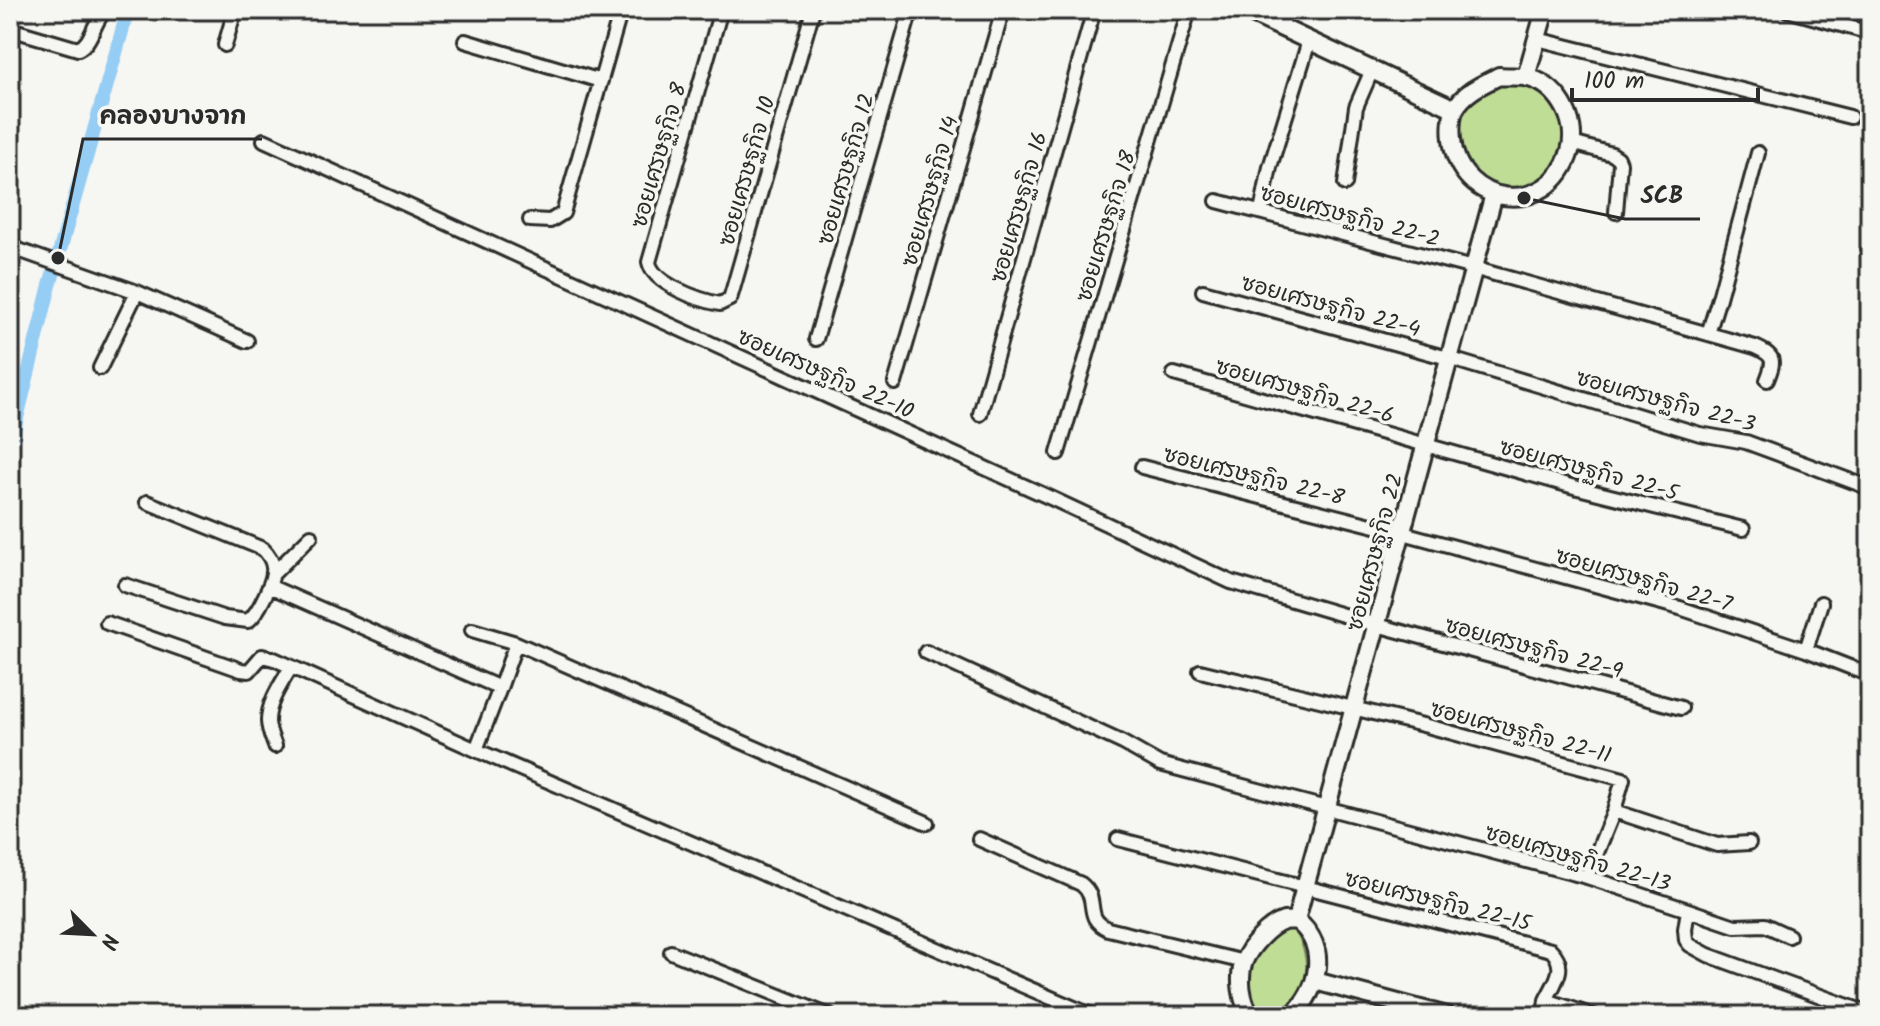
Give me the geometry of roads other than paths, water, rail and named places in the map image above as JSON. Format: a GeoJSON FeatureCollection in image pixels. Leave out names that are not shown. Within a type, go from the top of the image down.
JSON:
{"type":"FeatureCollection","features":[{"type":"Feature","properties":{"kind":"street"},"geometry":{"type":"LineString","coordinates":[[10,29],[78,49],[87,44],[106,10]]}},
{"type":"Feature","properties":{"kind":"street"},"geometry":{"type":"LineString","coordinates":[[225,45],[235,10]]}},
{"type":"Feature","properties":{"kind":"street"},"geometry":{"type":"LineString","coordinates":[[530,220],[550,221],[563,213],[621,10]]}},
{"type":"Feature","properties":{"kind":"street","name":"ซอยเศรษฐกิจ 8"},"geometry":{"type":"LineString","coordinates":[[686,292],[664,284],[650,270],[649,262],[721,10]]}},
{"type":"Feature","properties":{"kind":"street","name":"ซอยเศรษฐกิจ 10"},"geometry":{"type":"LineString","coordinates":[[686,292],[720,304],[730,299],[813,10]]}},
{"type":"Feature","properties":{"kind":"street","name":"ซอยเศรษฐกิจ 12"},"geometry":{"type":"LineString","coordinates":[[816,339],[911,10]]}},
{"type":"Feature","properties":{"kind":"street","name":"ซอยเศรษฐกิจ 14"},"geometry":{"type":"LineString","coordinates":[[895,383],[1003,10]]}},
{"type":"Feature","properties":{"kind":"street","name":"ซอยเศรษฐกิจ 16"},"geometry":{"type":"LineString","coordinates":[[980,414],[1094,10]]}},
{"type":"Feature","properties":{"kind":"street","name":"ซอยเศรษฐกิจ 18"},"geometry":{"type":"LineString","coordinates":[[1058,453],[1189,10]]}},
{"type":"Feature","properties":{"kind":"street"},"geometry":{"type":"LineString","coordinates":[[1244,10],[1455,109]]}},
{"type":"Feature","properties":{"kind":"street"},"geometry":{"type":"LineString","coordinates":[[1280,27],[1289,10]]}},
{"type":"Feature","properties":{"kind":"street"},"geometry":{"type":"LineString","coordinates":[[1526,77],[1545,10]]}},
{"type":"Feature","properties":{"kind":"street"},"geometry":{"type":"LineString","coordinates":[[1787,10],[1870,33]]}},
{"type":"Feature","properties":{"kind":"street"},"geometry":{"type":"LineString","coordinates":[[1537,39],[1850,117]]}},
{"type":"Feature","properties":{"kind":"street"},"geometry":{"type":"LineString","coordinates":[[465,41],[601,81]]}},
{"type":"Feature","properties":{"kind":"street"},"geometry":{"type":"LineString","coordinates":[[1261,212],[1270,167],[1309,41]]}},
{"type":"Feature","properties":{"kind":"street"},"geometry":{"type":"LineString","coordinates":[[1345,184],[1356,107],[1372,70]]}},
{"type":"Feature","properties":{"kind":"street"},"geometry":{"type":"LineString","coordinates":[[1499,76],[1526,77],[1547,87],[1562,102],[1571,122],[1572,143],[1566,163],[1547,186],[1536,192],[1516,197],[1494,194],[1477,186],[1462,172],[1453,153],[1451,132],[1455,109],[1473,89],[1499,76]]}},
{"type":"Feature","properties":{"kind":"street","name":"ซอยเศรษฐกิจ 22-10"},"geometry":{"type":"LineString","coordinates":[[264,140],[1231,582],[1377,625]]}},
{"type":"Feature","properties":{"kind":"street"},"geometry":{"type":"LineString","coordinates":[[1572,143],[1618,158],[1616,212]]}},
{"type":"Feature","properties":{"kind":"street"},"geometry":{"type":"LineString","coordinates":[[1708,334],[1758,153]]}},
{"type":"Feature","properties":{"kind":"street","name":"ซอยเศรษฐกิจ 22"},"geometry":{"type":"LineString","coordinates":[[1296,920],[1494,194]]}},
{"type":"Feature","properties":{"kind":"street","name":"ซอยเศรษฐกิจ 22-2"},"geometry":{"type":"LineString","coordinates":[[1217,201],[1755,347],[1768,353],[1773,364],[1767,380]]}},
{"type":"Feature","properties":{"kind":"street"},"geometry":{"type":"LineString","coordinates":[[10,247],[137,292],[247,341]]}},
{"type":"Feature","properties":{"kind":"street","name":"ซอยเศรษฐกิจ 22-4"},"geometry":{"type":"LineString","coordinates":[[1203,291],[1448,358]]}},
{"type":"Feature","properties":{"kind":"street"},"geometry":{"type":"LineString","coordinates":[[100,368],[137,292]]}},
{"type":"Feature","properties":{"kind":"street","name":"ซอยเศรษฐกิจ 22-3"},"geometry":{"type":"LineString","coordinates":[[1448,358],[1700,434],[1746,442],[1870,488]]}},
{"type":"Feature","properties":{"kind":"street","name":"ซอยเศรษฐกิจ 22-6"},"geometry":{"type":"LineString","coordinates":[[1174,374],[1425,445]]}},
{"type":"Feature","properties":{"kind":"street","name":"ซอยเศรษฐกิจ 22-5"},"geometry":{"type":"LineString","coordinates":[[1425,445],[1578,488],[1743,529]]}},
{"type":"Feature","properties":{"kind":"street","name":"ซอยเศรษฐกิจ 22-8"},"geometry":{"type":"LineString","coordinates":[[1142,467],[1403,533]]}},
{"type":"Feature","properties":{"kind":"street"},"geometry":{"type":"LineString","coordinates":[[125,585],[240,622],[255,616],[271,580],[273,567],[268,553],[263,549],[147,502]]}},
{"type":"Feature","properties":{"kind":"street","name":"ซอยเศรษฐกิจ 22-7"},"geometry":{"type":"LineString","coordinates":[[1403,533],[1680,608],[1870,675]]}},
{"type":"Feature","properties":{"kind":"street"},"geometry":{"type":"LineString","coordinates":[[271,580],[311,536]]}},
{"type":"Feature","properties":{"kind":"street"},"geometry":{"type":"LineString","coordinates":[[271,580],[500,688]]}},
{"type":"Feature","properties":{"kind":"street"},"geometry":{"type":"LineString","coordinates":[[1806,650],[1821,603]]}},
{"type":"Feature","properties":{"kind":"street"},"geometry":{"type":"LineString","coordinates":[[107,623],[241,670],[249,671],[262,656],[291,667],[1093,1016]]}},
{"type":"Feature","properties":{"kind":"street","name":"ซอยเศรษฐกิจ 22-9"},"geometry":{"type":"LineString","coordinates":[[1377,625],[1681,708]]}},
{"type":"Feature","properties":{"kind":"street"},"geometry":{"type":"LineString","coordinates":[[472,630],[516,643],[927,823]]}},
{"type":"Feature","properties":{"kind":"street"},"geometry":{"type":"LineString","coordinates":[[476,750],[516,643]]}},
{"type":"Feature","properties":{"kind":"street","name":"ซอยเศรษฐกิจ 22-13"},"geometry":{"type":"LineString","coordinates":[[926,652],[1123,743],[1160,764],[1587,877],[1688,910],[1686,940],[1696,949],[1870,1014]]}},
{"type":"Feature","properties":{"kind":"street"},"geometry":{"type":"LineString","coordinates":[[275,746],[269,728],[269,712],[291,667]]}},
{"type":"Feature","properties":{"kind":"street"},"geometry":{"type":"LineString","coordinates":[[1200,671],[1354,710]]}},
{"type":"Feature","properties":{"kind":"street","name":"ซอยเศรษฐกิจ 22-11"},"geometry":{"type":"LineString","coordinates":[[1354,710],[1431,727],[1623,779],[1614,811],[1587,877]]}},
{"type":"Feature","properties":{"kind":"street"},"geometry":{"type":"LineString","coordinates":[[1614,811],[1717,845],[1749,843]]}},
{"type":"Feature","properties":{"kind":"street"},"geometry":{"type":"LineString","coordinates":[[979,839],[1081,884],[1090,894],[1095,922],[1099,925],[1244,962]]}},
{"type":"Feature","properties":{"kind":"street"},"geometry":{"type":"LineString","coordinates":[[1118,839],[1306,888]]}},
{"type":"Feature","properties":{"kind":"street","name":"ซอยเศรษฐกิจ 22-15"},"geometry":{"type":"LineString","coordinates":[[1306,888],[1551,950],[1560,964],[1558,976],[1546,1000]]}},
{"type":"Feature","properties":{"kind":"street"},"geometry":{"type":"LineString","coordinates":[[1688,910],[1735,926],[1765,925],[1789,936]]}},
{"type":"Feature","properties":{"kind":"street"},"geometry":{"type":"LineString","coordinates":[[1252,1016],[1244,1000],[1244,962],[1268,931],[1283,921],[1296,920],[1308,930],[1317,963],[1310,994],[1292,1016]]}},
{"type":"Feature","properties":{"kind":"street"},"geometry":{"type":"LineString","coordinates":[[671,952],[830,1016]]}},
{"type":"Feature","properties":{"kind":"street"},"geometry":{"type":"LineString","coordinates":[[1315,981],[1447,1016]]}},
{"type":"Feature","properties":{"kind":"street"},"geometry":{"type":"LineString","coordinates":[[1544,1016],[1546,1000],[1594,1016]]}},
{"type":"Feature","properties":{"kind":"waterway"},"geometry":{"type":"LineString","coordinates":[[10,446],[49,289],[128,10]]}},
{"type":"Feature","properties":{"kind":"place","name":"SCB"},"geometry":{"type":"Point","coordinates":[1524,198]}},
{"type":"Feature","properties":{"kind":"place","name":"คลองบางจาก"},"geometry":{"type":"Point","coordinates":[58,258]}}]}
